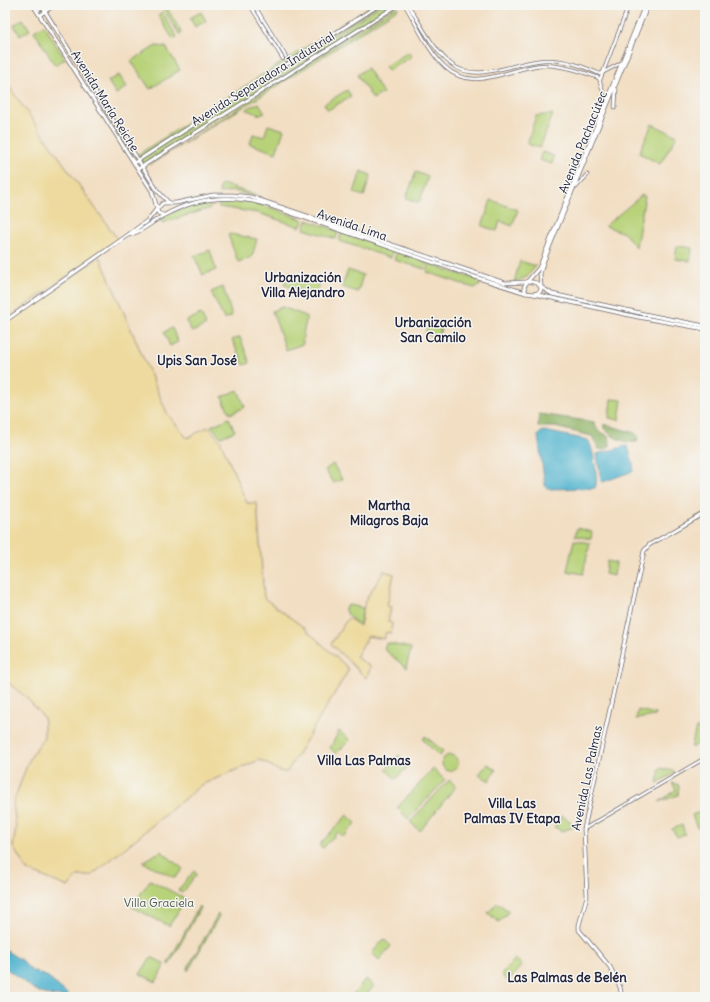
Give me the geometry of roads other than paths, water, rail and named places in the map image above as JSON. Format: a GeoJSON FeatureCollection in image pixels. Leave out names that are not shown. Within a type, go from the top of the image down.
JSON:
{"type":"FeatureCollection","features":[{"type":"Feature","properties":{"kind":"main road","name":"Avenida María Reiche"},"geometry":{"type":"LineString","coordinates":[[33,5],[134,162],[155,197],[157,209]]}},
{"type":"Feature","properties":{"kind":"main road","name":"Avenida Separadora Industrial"},"geometry":{"type":"LineString","coordinates":[[134,162],[379,5]]}},
{"type":"Feature","properties":{"kind":"main road","name":"Avenida Separadora Industrial"},"geometry":{"type":"LineString","coordinates":[[138,169],[398,5]]}},
{"type":"Feature","properties":{"kind":"main road","name":"Avenida Pachacútec"},"geometry":{"type":"LineString","coordinates":[[541,287],[541,269],[647,5]]}},
{"type":"Feature","properties":{"kind":"main road","name":"Avenida María Reiche"},"geometry":{"type":"LineString","coordinates":[[41,6],[142,167],[157,190],[169,203]]}},
{"type":"Feature","properties":{"kind":"main road","name":"Avenida Pachacútec"},"geometry":{"type":"LineString","coordinates":[[527,282],[539,268],[606,102],[624,63]]}},
{"type":"Feature","properties":{"kind":"main road"},"geometry":{"type":"LineString","coordinates":[[615,107],[616,85]]}},
{"type":"Feature","properties":{"kind":"main road"},"geometry":{"type":"LineString","coordinates":[[574,190],[587,175]]}},
{"type":"Feature","properties":{"kind":"main road","name":"Avenida Lima"},"geometry":{"type":"LineString","coordinates":[[157,209],[162,204],[221,195],[256,198],[500,282],[511,284],[527,282]]}},
{"type":"Feature","properties":{"kind":"main road","name":"Avenida Lima"},"geometry":{"type":"LineString","coordinates":[[165,214],[192,203],[209,199],[233,198],[251,200],[468,274],[526,292]]}},
{"type":"Feature","properties":{"kind":"main road"},"geometry":{"type":"LineString","coordinates":[[169,203],[172,206],[170,212]]}},
{"type":"Feature","properties":{"kind":"main road"},"geometry":{"type":"LineString","coordinates":[[157,209],[159,215],[165,214]]}},
{"type":"Feature","properties":{"kind":"main road"},"geometry":{"type":"LineString","coordinates":[[5,321],[128,235],[148,220],[157,209]]}},
{"type":"Feature","properties":{"kind":"main road"},"geometry":{"type":"LineString","coordinates":[[128,235],[138,232],[165,214]]}},
{"type":"Feature","properties":{"kind":"main road"},"geometry":{"type":"LineString","coordinates":[[527,282],[534,282],[552,294],[705,327],[638,317],[526,292],[524,288],[527,282]]}},
{"type":"Feature","properties":{"kind":"main road"},"geometry":{"type":"LineString","coordinates":[[534,294],[540,293],[541,287]]}},
{"type":"Feature","properties":{"kind":"main road","name":"Avenida Las Palmas"},"geometry":{"type":"LineString","coordinates":[[622,997],[614,974],[579,930],[578,925],[587,896],[584,829],[644,551],[649,545],[705,513]]}},
{"type":"Feature","properties":{"kind":"street"},"geometry":{"type":"LineString","coordinates":[[37,11],[41,6],[47,5]]}},
{"type":"Feature","properties":{"kind":"street"},"geometry":{"type":"LineString","coordinates":[[40,15],[55,5]]}},
{"type":"Feature","properties":{"kind":"street"},"geometry":{"type":"LineString","coordinates":[[250,5],[285,58],[254,5]]}},
{"type":"Feature","properties":{"kind":"street"},"geometry":{"type":"LineString","coordinates":[[405,5],[441,62],[451,71],[462,77],[480,79],[525,68],[547,65],[575,70],[600,80],[606,102]]}},
{"type":"Feature","properties":{"kind":"street"},"geometry":{"type":"LineString","coordinates":[[408,5],[445,59],[460,70],[470,73],[481,72],[529,61],[551,60],[572,63],[602,73],[624,63]]}},
{"type":"Feature","properties":{"kind":"street","name":"Avenida Pachacútec"},"geometry":{"type":"LineString","coordinates":[[600,80],[629,5]]}},
{"type":"Feature","properties":{"kind":"street"},"geometry":{"type":"LineString","coordinates":[[584,829],[705,758]]}},
{"type":"Feature","properties":{"kind":"water"},"geometry":{"type":"Polygon","coordinates":[[[544,431],[588,440],[592,449],[595,464],[595,488],[547,489],[545,485],[538,436],[544,431]]]}},
{"type":"Feature","properties":{"kind":"water"},"geometry":{"type":"Polygon","coordinates":[[[626,446],[628,447],[633,463],[633,471],[603,482],[601,481],[597,454],[626,446]]]}},
{"type":"Feature","properties":{"kind":"water"},"geometry":{"type":"Polygon","coordinates":[[[5,950],[21,960],[32,971],[46,976],[71,997],[41,993],[28,985],[5,968],[5,950]]]}},
{"type":"Feature","properties":{"kind":"district","name":"Urbanización Villa Alejandro"},"geometry":{"type":"Point","coordinates":[303,284]}},
{"type":"Feature","properties":{"kind":"district","name":"Urbanización San Camilo"},"geometry":{"type":"Point","coordinates":[433,330]}},
{"type":"Feature","properties":{"kind":"district","name":"Upis San José"},"geometry":{"type":"Point","coordinates":[197,360]}},
{"type":"Feature","properties":{"kind":"district","name":"Martha Milagros Baja"},"geometry":{"type":"Point","coordinates":[389,512]}},
{"type":"Feature","properties":{"kind":"district","name":"Villa Las Palmas"},"geometry":{"type":"Point","coordinates":[364,760]}},
{"type":"Feature","properties":{"kind":"district","name":"Villa Las Palmas IV Etapa"},"geometry":{"type":"Point","coordinates":[512,810]}},
{"type":"Feature","properties":{"kind":"district","name":"Las Palmas de Belén"},"geometry":{"type":"Point","coordinates":[567,977]}},
{"type":"Feature","properties":{"kind":"park label","name":"Villa Graciela"},"geometry":{"type":"Point","coordinates":[159,903]}}]}
